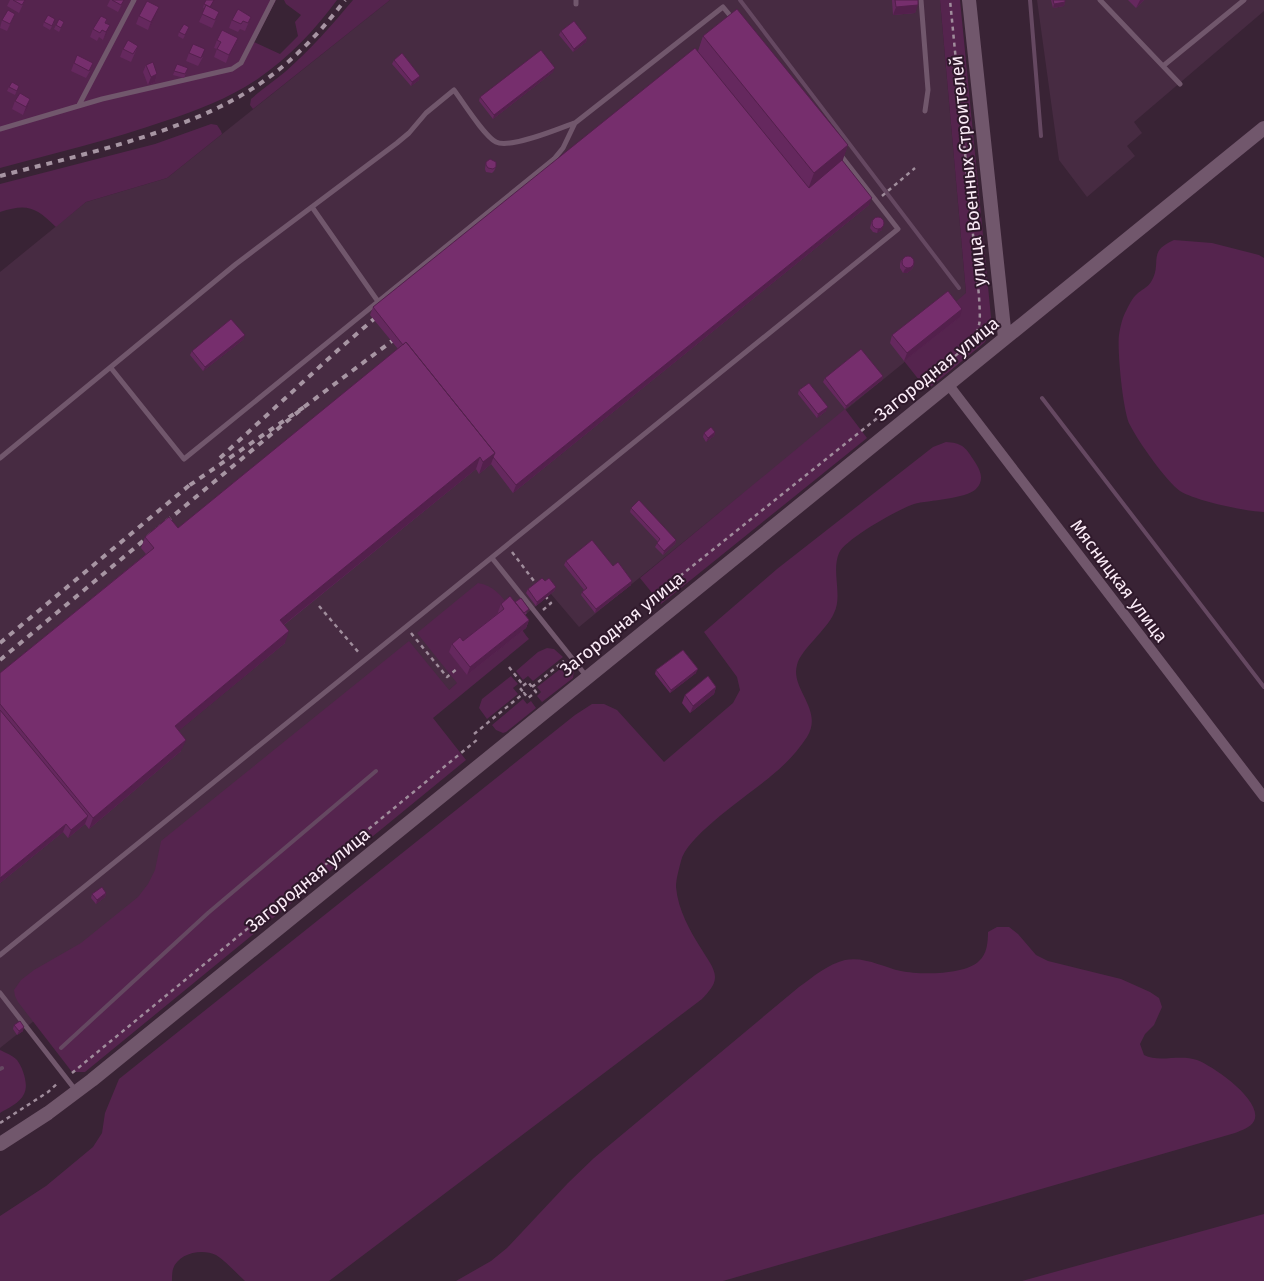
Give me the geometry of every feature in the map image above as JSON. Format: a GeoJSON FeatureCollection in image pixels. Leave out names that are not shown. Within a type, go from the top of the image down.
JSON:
{"type":"FeatureCollection","features":[{"type":"Feature","properties":{"kind":"street","name":"улица Военных Строителей"},"geometry":{"type":"LineString","coordinates":[[969,0],[1005,338]]}},
{"type":"Feature","properties":{"kind":"street","name":"Загородная улица"},"geometry":{"type":"LineString","coordinates":[[0,1144],[77,1092],[1264,128]]}},
{"type":"Feature","properties":{"kind":"street","name":"Мясницкая улица"},"geometry":{"type":"LineString","coordinates":[[948,384],[1264,797]]}},
{"type":"Feature","properties":{"kind":"lane"},"geometry":{"type":"LineString","coordinates":[[79,105],[134,0]]}},
{"type":"Feature","properties":{"kind":"lane"},"geometry":{"type":"LineString","coordinates":[[0,129],[79,105],[237,67],[244,58],[273,0]]}},
{"type":"Feature","properties":{"kind":"lane"},"geometry":{"type":"LineString","coordinates":[[722,0],[723,7],[735,22]]}},
{"type":"Feature","properties":{"kind":"lane"},"geometry":{"type":"LineString","coordinates":[[921,0],[928,85],[925,111]]}},
{"type":"Feature","properties":{"kind":"lane"},"geometry":{"type":"LineString","coordinates":[[1100,0],[1180,84]]}},
{"type":"Feature","properties":{"kind":"lane"},"geometry":{"type":"LineString","coordinates":[[1163,66],[1244,0]]}},
{"type":"Feature","properties":{"kind":"lane"},"geometry":{"type":"LineString","coordinates":[[0,458],[236,264],[398,143],[426,113],[454,90],[488,136],[497,143],[509,144],[575,123],[723,7]]}},
{"type":"Feature","properties":{"kind":"lane"},"geometry":{"type":"LineString","coordinates":[[110,368],[184,459],[377,300],[554,159],[563,148],[575,123]]}},
{"type":"Feature","properties":{"kind":"lane"},"geometry":{"type":"LineString","coordinates":[[0,955],[898,229],[833,146]]}},
{"type":"Feature","properties":{"kind":"lane"},"geometry":{"type":"LineString","coordinates":[[312,207],[377,300]]}},
{"type":"Feature","properties":{"kind":"lane"},"geometry":{"type":"LineString","coordinates":[[492,558],[588,677]]}},
{"type":"Feature","properties":{"kind":"lane"},"geometry":{"type":"LineString","coordinates":[[0,993],[77,1092]]}},
{"type":"Feature","properties":{"kind":"path"},"geometry":{"type":"LineString","coordinates":[[655,596],[965,348],[978,333],[980,322],[979,296],[950,0]]}},
{"type":"Feature","properties":{"kind":"path"},"geometry":{"type":"LineString","coordinates":[[876,201],[915,168]]}},
{"type":"Feature","properties":{"kind":"path"},"geometry":{"type":"LineString","coordinates":[[512,552],[537,585]]}},
{"type":"Feature","properties":{"kind":"path"},"geometry":{"type":"LineString","coordinates":[[537,614],[551,603],[546,597]]}},
{"type":"Feature","properties":{"kind":"path"},"geometry":{"type":"LineString","coordinates":[[319,606],[365,660]]}},
{"type":"Feature","properties":{"kind":"path"},"geometry":{"type":"LineString","coordinates":[[406,627],[446,677],[458,668]]}},
{"type":"Feature","properties":{"kind":"path"},"geometry":{"type":"LineString","coordinates":[[532,687],[570,656]]}},
{"type":"Feature","properties":{"kind":"path"},"geometry":{"type":"LineString","coordinates":[[509,667],[523,685]]}},
{"type":"Feature","properties":{"kind":"path"},"geometry":{"type":"LineString","coordinates":[[528,682],[532,687],[536,692],[528,698],[520,688],[528,682]]}},
{"type":"Feature","properties":{"kind":"path"},"geometry":{"type":"LineString","coordinates":[[474,734],[524,693]]}},
{"type":"Feature","properties":{"kind":"path"},"geometry":{"type":"LineString","coordinates":[[0,1123],[66,1078],[478,739]]}},
{"type":"Feature","properties":{"kind":"shaded area"},"geometry":{"type":"Polygon","coordinates":[[[0,0],[276,0],[254,42],[280,54],[298,36],[295,22],[301,15],[286,4],[284,0],[337,0],[320,22],[291,52],[259,78],[214,103],[145,128],[0,168],[0,0]]]}},
{"type":"Feature","properties":{"kind":"shaded area"},"geometry":{"type":"Polygon","coordinates":[[[353,0],[390,0],[253,109],[250,105],[251,99],[303,55],[353,0]]]}},
{"type":"Feature","properties":{"kind":"shaded area"},"geometry":{"type":"Polygon","coordinates":[[[390,0],[940,0],[966,293],[960,317],[579,627],[551,594],[520,619],[467,675],[449,690],[0,1048],[0,272],[86,202],[167,178],[390,0]]]}},
{"type":"Feature","properties":{"kind":"shaded area"},"geometry":{"type":"Polygon","coordinates":[[[940,0],[960,0],[991,328],[985,342],[927,390],[904,361],[959,317],[951,306],[966,293],[940,0]]]}},
{"type":"Feature","properties":{"kind":"shaded area"},"geometry":{"type":"Polygon","coordinates":[[[1037,0],[1264,0],[1264,11],[1134,122],[1142,133],[1127,146],[1135,156],[1087,197],[1059,160],[1037,0]]]}},
{"type":"Feature","properties":{"kind":"shaded area"},"geometry":{"type":"Polygon","coordinates":[[[211,124],[217,125],[222,134],[167,178],[86,202],[56,227],[43,215],[31,209],[17,208],[0,212],[0,184],[155,144],[211,124]]]}},
{"type":"Feature","properties":{"kind":"shaded area"},"geometry":{"type":"Polygon","coordinates":[[[1174,240],[1212,243],[1264,258],[1264,512],[1220,505],[1180,491],[1167,479],[1153,460],[1127,418],[1119,353],[1121,324],[1133,298],[1151,282],[1160,249],[1165,244],[1174,240]]]}},
{"type":"Feature","properties":{"kind":"shaded area"},"geometry":{"type":"Polygon","coordinates":[[[845,409],[867,438],[661,604],[640,578],[845,409]]]}},
{"type":"Feature","properties":{"kind":"shaded area"},"geometry":{"type":"Polygon","coordinates":[[[946,442],[959,444],[968,451],[979,470],[981,481],[979,485],[976,489],[964,495],[907,507],[873,525],[843,547],[837,560],[837,599],[834,613],[826,626],[803,653],[797,665],[798,683],[812,718],[807,737],[781,767],[706,828],[685,851],[677,877],[677,896],[689,928],[715,974],[712,986],[702,999],[329,1281],[245,1281],[216,1255],[198,1252],[191,1253],[180,1259],[173,1269],[172,1281],[0,1281],[0,1216],[46,1186],[93,1147],[102,1133],[105,1113],[119,1079],[575,715],[592,704],[604,704],[617,710],[664,762],[733,703],[740,690],[737,677],[704,632],[777,569],[933,447],[946,442]]]}},
{"type":"Feature","properties":{"kind":"shaded area"},"geometry":{"type":"Polygon","coordinates":[[[478,583],[488,586],[502,597],[529,639],[433,718],[466,760],[85,1072],[72,1072],[18,1002],[14,990],[21,980],[34,970],[81,943],[138,897],[148,884],[155,870],[161,841],[409,641],[449,690],[457,683],[417,633],[478,583]]]}},
{"type":"Feature","properties":{"kind":"shaded area"},"geometry":{"type":"Polygon","coordinates":[[[547,648],[554,649],[563,657],[533,681],[528,676],[523,680],[516,671],[538,652],[547,648]]]}},
{"type":"Feature","properties":{"kind":"shaded area"},"geometry":{"type":"Polygon","coordinates":[[[568,663],[574,670],[573,678],[542,702],[537,696],[541,692],[537,687],[568,663]]]}},
{"type":"Feature","properties":{"kind":"shaded area"},"geometry":{"type":"Polygon","coordinates":[[[511,676],[518,684],[513,688],[518,694],[487,719],[479,708],[482,699],[511,676]]]}},
{"type":"Feature","properties":{"kind":"shaded area"},"geometry":{"type":"Polygon","coordinates":[[[523,699],[527,704],[531,701],[536,708],[506,732],[503,733],[496,730],[492,725],[523,699]]]}},
{"type":"Feature","properties":{"kind":"shaded area"},"geometry":{"type":"Polygon","coordinates":[[[997,927],[1009,927],[1018,934],[1036,955],[1048,961],[1121,979],[1159,998],[1162,1007],[1154,1025],[1145,1034],[1140,1044],[1144,1055],[1156,1058],[1190,1058],[1214,1069],[1245,1094],[1252,1104],[1255,1113],[1254,1121],[1246,1128],[1235,1133],[723,1281],[456,1281],[491,1261],[507,1248],[594,1158],[799,987],[821,971],[833,964],[852,959],[859,959],[909,972],[942,973],[964,969],[972,966],[982,958],[988,940],[988,932],[997,927]]]}},
{"type":"Feature","properties":{"kind":"shaded area"},"geometry":{"type":"Polygon","coordinates":[[[0,1050],[17,1060],[23,1072],[26,1086],[20,1100],[0,1113],[0,1050]]]}},
{"type":"Feature","properties":{"kind":"shaded area"},"geometry":{"type":"Polygon","coordinates":[[[1264,1214],[1264,1281],[1022,1281],[1264,1214]]]}},
{"type":"Feature","properties":{"kind":"building"},"geometry":{"type":"Polygon","coordinates":[[[13,0],[25,0],[22,5],[13,0]]]}},
{"type":"Feature","properties":{"kind":"building"},"geometry":{"type":"Polygon","coordinates":[[[112,0],[124,0],[121,5],[112,0]]]}},
{"type":"Feature","properties":{"kind":"building"},"geometry":{"type":"Polygon","coordinates":[[[206,0],[214,0],[210,7],[204,4],[206,0]]]}},
{"type":"Feature","properties":{"kind":"building"},"geometry":{"type":"Polygon","coordinates":[[[895,0],[918,0],[918,5],[896,7],[895,0]]]}},
{"type":"Feature","properties":{"kind":"building"},"geometry":{"type":"Polygon","coordinates":[[[1053,0],[1065,0],[1065,2],[1054,4],[1053,0]]]}},
{"type":"Feature","properties":{"kind":"building"},"geometry":{"type":"Polygon","coordinates":[[[147,1],[159,7],[151,22],[139,16],[147,1]]]}},
{"type":"Feature","properties":{"kind":"building"},"geometry":{"type":"Polygon","coordinates":[[[206,5],[219,12],[215,20],[202,14],[206,5]]]}},
{"type":"Feature","properties":{"kind":"building"},"geometry":{"type":"Polygon","coordinates":[[[238,9],[251,17],[248,23],[243,21],[241,24],[232,20],[238,9]]]}},
{"type":"Feature","properties":{"kind":"building"},"geometry":{"type":"Polygon","coordinates":[[[737,9],[848,145],[814,173],[703,36],[737,9]]]}},
{"type":"Feature","properties":{"kind":"building"},"geometry":{"type":"Polygon","coordinates":[[[8,10],[15,14],[10,24],[2,20],[8,10]]]}},
{"type":"Feature","properties":{"kind":"building"},"geometry":{"type":"Polygon","coordinates":[[[48,15],[55,19],[52,26],[44,22],[48,15]]]}},
{"type":"Feature","properties":{"kind":"building"},"geometry":{"type":"Polygon","coordinates":[[[101,16],[107,19],[105,23],[110,25],[106,32],[102,30],[100,33],[93,29],[101,16]]]}},
{"type":"Feature","properties":{"kind":"building"},"geometry":{"type":"Polygon","coordinates":[[[59,19],[64,22],[61,28],[56,25],[59,19]]]}},
{"type":"Feature","properties":{"kind":"building"},"geometry":{"type":"Polygon","coordinates":[[[574,21],[587,38],[574,49],[561,31],[574,21]]]}},
{"type":"Feature","properties":{"kind":"building"},"geometry":{"type":"Polygon","coordinates":[[[184,24],[189,27],[185,35],[179,32],[184,24]]]}},
{"type":"Feature","properties":{"kind":"building"},"geometry":{"type":"Polygon","coordinates":[[[222,30],[238,38],[229,55],[217,49],[221,42],[217,40],[222,30]]]}},
{"type":"Feature","properties":{"kind":"building"},"geometry":{"type":"Polygon","coordinates":[[[128,40],[138,46],[133,54],[123,49],[128,40]]]}},
{"type":"Feature","properties":{"kind":"building"},"geometry":{"type":"Polygon","coordinates":[[[193,44],[205,49],[201,58],[189,53],[193,44]]]}},
{"type":"Feature","properties":{"kind":"building"},"geometry":{"type":"Polygon","coordinates":[[[695,48],[809,188],[842,160],[872,198],[516,485],[493,457],[495,453],[406,342],[403,345],[373,307],[695,48]]]}},
{"type":"Feature","properties":{"kind":"building"},"geometry":{"type":"Polygon","coordinates":[[[541,50],[555,68],[494,115],[480,97],[541,50]]]}},
{"type":"Feature","properties":{"kind":"building"},"geometry":{"type":"Polygon","coordinates":[[[402,53],[420,76],[412,82],[394,60],[402,53]]]}},
{"type":"Feature","properties":{"kind":"building"},"geometry":{"type":"Polygon","coordinates":[[[77,55],[93,63],[89,71],[74,63],[77,55]]]}},
{"type":"Feature","properties":{"kind":"building"},"geometry":{"type":"Polygon","coordinates":[[[153,62],[157,74],[151,77],[146,65],[153,62]]]}},
{"type":"Feature","properties":{"kind":"building"},"geometry":{"type":"Polygon","coordinates":[[[177,64],[188,68],[185,74],[174,71],[177,64]]]}},
{"type":"Feature","properties":{"kind":"building"},"geometry":{"type":"Polygon","coordinates":[[[12,82],[19,86],[17,91],[9,87],[12,82]]]}},
{"type":"Feature","properties":{"kind":"building"},"geometry":{"type":"Polygon","coordinates":[[[20,93],[30,99],[26,107],[15,101],[20,93]]]}},
{"type":"Feature","properties":{"kind":"building"},"geometry":{"type":"Polygon","coordinates":[[[490,159],[496,162],[496,167],[493,169],[488,168],[486,165],[486,162],[490,159]]]}},
{"type":"Feature","properties":{"kind":"building"},"geometry":{"type":"Polygon","coordinates":[[[876,217],[880,217],[884,223],[880,229],[876,229],[872,225],[872,221],[876,217]]]}},
{"type":"Feature","properties":{"kind":"building"},"geometry":{"type":"Polygon","coordinates":[[[910,256],[913,257],[913,267],[906,268],[903,267],[902,260],[903,257],[910,256]]]}},
{"type":"Feature","properties":{"kind":"building"},"geometry":{"type":"Polygon","coordinates":[[[948,291],[962,309],[907,353],[892,335],[948,291]]]}},
{"type":"Feature","properties":{"kind":"building"},"geometry":{"type":"Polygon","coordinates":[[[231,319],[245,335],[205,367],[192,351],[231,319]]]}},
{"type":"Feature","properties":{"kind":"building"},"geometry":{"type":"Polygon","coordinates":[[[406,342],[495,453],[483,462],[480,457],[280,620],[289,631],[175,726],[186,740],[93,818],[0,704],[0,673],[154,548],[145,537],[169,517],[178,528],[406,342]]]}},
{"type":"Feature","properties":{"kind":"building"},"geometry":{"type":"Polygon","coordinates":[[[861,349],[883,376],[846,406],[825,378],[861,349]]]}},
{"type":"Feature","properties":{"kind":"building"},"geometry":{"type":"Polygon","coordinates":[[[809,383],[828,407],[818,414],[799,390],[809,383]]]}},
{"type":"Feature","properties":{"kind":"building"},"geometry":{"type":"Polygon","coordinates":[[[711,427],[715,432],[708,438],[704,433],[711,427]]]}},
{"type":"Feature","properties":{"kind":"building"},"geometry":{"type":"Polygon","coordinates":[[[639,500],[676,540],[664,551],[657,543],[660,539],[631,508],[639,500]]]}},
{"type":"Feature","properties":{"kind":"building"},"geometry":{"type":"Polygon","coordinates":[[[592,540],[613,566],[618,562],[632,581],[596,609],[582,592],[587,588],[566,561],[592,540]]]}},
{"type":"Feature","properties":{"kind":"building"},"geometry":{"type":"Polygon","coordinates":[[[542,578],[545,581],[549,578],[556,587],[537,602],[528,589],[542,578]]]}},
{"type":"Feature","properties":{"kind":"building"},"geometry":{"type":"Polygon","coordinates":[[[510,596],[529,620],[470,667],[452,644],[460,637],[463,641],[504,609],[501,604],[510,596]]]}},
{"type":"Feature","properties":{"kind":"building"},"geometry":{"type":"Polygon","coordinates":[[[521,598],[529,609],[524,613],[515,602],[521,598]]]}},
{"type":"Feature","properties":{"kind":"building"},"geometry":{"type":"Polygon","coordinates":[[[683,650],[698,669],[671,690],[656,670],[683,650]]]}},
{"type":"Feature","properties":{"kind":"building"},"geometry":{"type":"Polygon","coordinates":[[[708,676],[716,687],[693,706],[685,695],[708,676]]]}},
{"type":"Feature","properties":{"kind":"building"},"geometry":{"type":"Polygon","coordinates":[[[0,710],[88,816],[71,830],[66,824],[0,878],[0,710]]]}},
{"type":"Feature","properties":{"kind":"building"},"geometry":{"type":"Polygon","coordinates":[[[102,887],[106,893],[97,900],[92,894],[102,887]]]}},
{"type":"Feature","properties":{"kind":"building"},"geometry":{"type":"Polygon","coordinates":[[[20,1021],[24,1027],[19,1031],[14,1025],[20,1021]]]}},
{"type":"Feature","properties":{"kind":"waterway"},"geometry":{"type":"LineString","coordinates":[[740,0],[959,288]]}},
{"type":"Feature","properties":{"kind":"waterway"},"geometry":{"type":"LineString","coordinates":[[1030,0],[1041,136]]}},
{"type":"Feature","properties":{"kind":"waterway"},"geometry":{"type":"LineString","coordinates":[[1042,398],[1264,687]]}},
{"type":"Feature","properties":{"kind":"waterway"},"geometry":{"type":"LineString","coordinates":[[61,1048],[208,913],[376,771]]}},
{"type":"Feature","properties":{"kind":"railway"},"geometry":{"type":"LineString","coordinates":[[0,176],[133,140],[167,129],[230,102],[258,85],[294,57],[326,24],[345,0]]}},
{"type":"Feature","properties":{"kind":"railway"},"geometry":{"type":"LineString","coordinates":[[220,458],[374,319]]}},
{"type":"Feature","properties":{"kind":"railway"},"geometry":{"type":"LineString","coordinates":[[304,407],[392,341]]}},
{"type":"Feature","properties":{"kind":"railway"},"geometry":{"type":"LineString","coordinates":[[0,660],[304,407],[187,487]]}},
{"type":"Feature","properties":{"kind":"railway"},"geometry":{"type":"LineString","coordinates":[[0,643],[192,483]]}}]}
